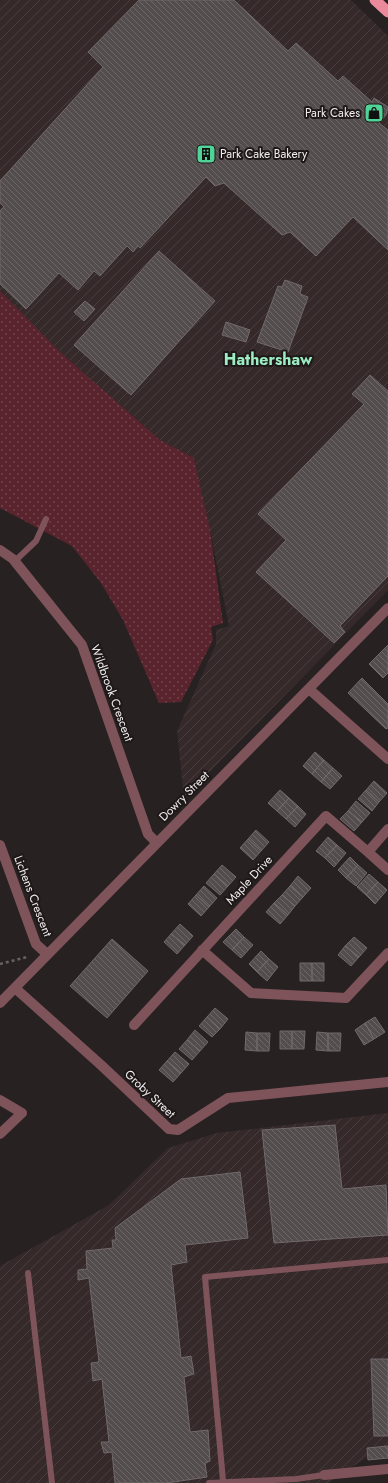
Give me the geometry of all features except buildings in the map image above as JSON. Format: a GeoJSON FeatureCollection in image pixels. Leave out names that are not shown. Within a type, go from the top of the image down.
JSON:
{"type":"FeatureCollection","features":[{"type":"Feature","properties":{"kind":"highway"},"geometry":{"type":"LineString","coordinates":[[375,0],[388,12]]}},
{"type":"Feature","properties":{"kind":"street","name":"Wildbrook Crescent"},"geometry":{"type":"LineString","coordinates":[[0,550],[15,561],[82,646],[148,834],[157,843]]}},
{"type":"Feature","properties":{"kind":"street","name":"Dowry Street"},"geometry":{"type":"LineString","coordinates":[[0,1003],[388,608]]}},
{"type":"Feature","properties":{"kind":"street"},"geometry":{"type":"LineString","coordinates":[[309,689],[388,759]]}},
{"type":"Feature","properties":{"kind":"street","name":"Maple Drive"},"geometry":{"type":"LineString","coordinates":[[134,1025],[326,816],[368,852]]}},
{"type":"Feature","properties":{"kind":"street"},"geometry":{"type":"LineString","coordinates":[[388,829],[368,852],[388,870]]}},
{"type":"Feature","properties":{"kind":"street","name":"Lichens Crescent"},"geometry":{"type":"LineString","coordinates":[[0,844],[36,944],[47,954]]}},
{"type":"Feature","properties":{"kind":"street"},"geometry":{"type":"LineString","coordinates":[[202,950],[251,993],[346,998],[388,952]]}},
{"type":"Feature","properties":{"kind":"street","name":"Groby Street"},"geometry":{"type":"LineString","coordinates":[[15,988],[101,1064],[169,1129],[178,1130],[228,1098],[388,1082]]}},
{"type":"Feature","properties":{"kind":"street"},"geometry":{"type":"LineString","coordinates":[[0,1100],[22,1113],[0,1134]]}},
{"type":"Feature","properties":{"kind":"street"},"geometry":{"type":"LineString","coordinates":[[324,1475],[388,1469]]}},
{"type":"Feature","properties":{"kind":"lane"},"geometry":{"type":"LineString","coordinates":[[15,561],[36,541],[46,519]]}},
{"type":"Feature","properties":{"kind":"lane"},"geometry":{"type":"LineString","coordinates":[[223,1481],[205,1277],[388,1260]]}},
{"type":"Feature","properties":{"kind":"lane"},"geometry":{"type":"LineString","coordinates":[[28,1273],[52,1483]]}},
{"type":"Feature","properties":{"kind":"lane"},"geometry":{"type":"LineString","coordinates":[[209,1483],[223,1481],[296,1481],[324,1475]]}},
{"type":"Feature","properties":{"kind":"path"},"geometry":{"type":"LineString","coordinates":[[0,964],[47,954]]}},
{"type":"Feature","properties":{"kind":"shaded area"},"geometry":{"type":"Polygon","coordinates":[[[0,0],[351,0],[388,36],[388,590],[184,798],[177,731],[216,644],[216,630],[229,626],[194,458],[160,440],[60,352],[0,292],[0,0]]]}},
{"type":"Feature","properties":{"kind":"shaded area"},"geometry":{"type":"Polygon","coordinates":[[[0,291],[60,352],[160,440],[194,458],[210,530],[223,623],[211,627],[213,640],[181,702],[159,703],[123,620],[101,583],[72,546],[0,508],[0,291]]]}},
{"type":"Feature","properties":{"kind":"shaded area"},"geometry":{"type":"Polygon","coordinates":[[[388,1113],[388,1455],[366,1458],[328,1483],[0,1483],[0,1266],[109,1205],[168,1148],[217,1133],[388,1113]]]}},
{"type":"Feature","properties":{"kind":"place","name":"Park Cakes"},"geometry":{"type":"Point","coordinates":[374,113]}},
{"type":"Feature","properties":{"kind":"place","name":"Park Cake Bakery"},"geometry":{"type":"Point","coordinates":[206,154]}},
{"type":"Feature","properties":{"kind":"district","name":"Hathershaw"},"geometry":{"type":"Point","coordinates":[268,359]}}]}
